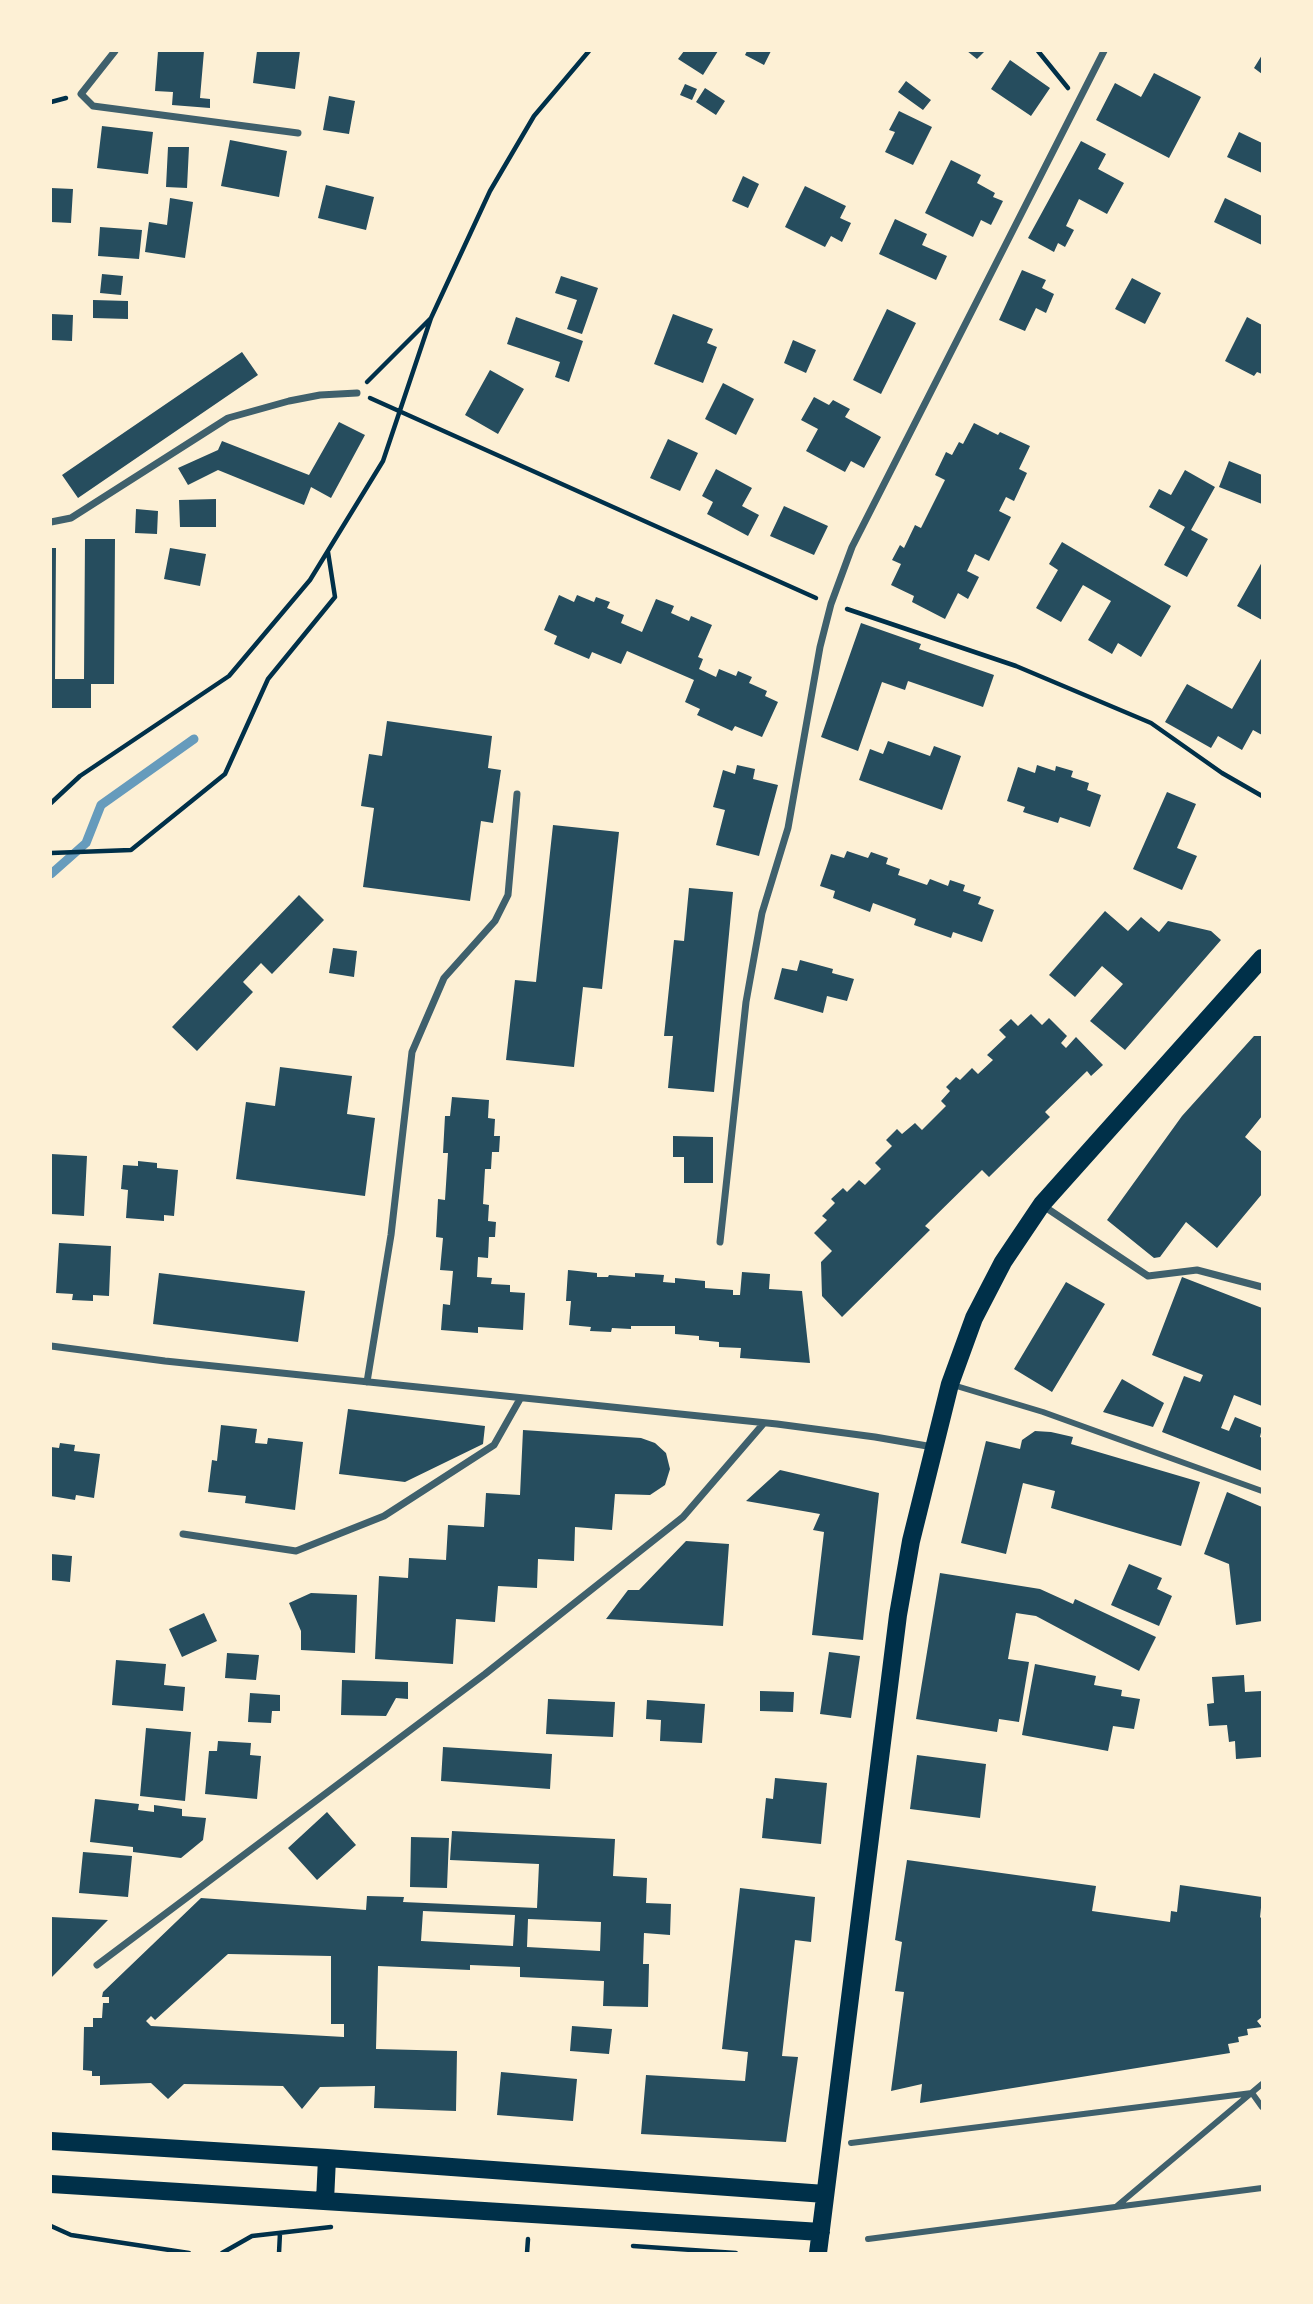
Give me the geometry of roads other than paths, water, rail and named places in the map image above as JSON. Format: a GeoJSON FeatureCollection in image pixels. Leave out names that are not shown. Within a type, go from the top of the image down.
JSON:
{"type":"FeatureCollection","features":[{"type":"Feature","properties":{"kind":"main road"},"geometry":{"type":"LineString","coordinates":[[818,2253],[898,1615],[911,1541],[950,1384],[980,1306],[1003,1262],[1041,1205],[1262,958]]}},
{"type":"Feature","properties":{"kind":"main road"},"geometry":{"type":"LineString","coordinates":[[51,2141],[825,2194]]}},
{"type":"Feature","properties":{"kind":"main road"},"geometry":{"type":"LineString","coordinates":[[325,2201],[327,2158]]}},
{"type":"Feature","properties":{"kind":"main road"},"geometry":{"type":"LineString","coordinates":[[51,2184],[821,2232]]}},
{"type":"Feature","properties":{"kind":"street"},"geometry":{"type":"LineString","coordinates":[[115,51],[81,94],[93,106],[298,133]]}},
{"type":"Feature","properties":{"kind":"street"},"geometry":{"type":"LineString","coordinates":[[720,1242],[746,1002],[762,913],[788,828],[820,647],[831,604],[852,547],[1104,51]]}},
{"type":"Feature","properties":{"kind":"street"},"geometry":{"type":"LineString","coordinates":[[51,522],[71,518],[228,418],[320,394],[356,393]]}},
{"type":"Feature","properties":{"kind":"street"},"geometry":{"type":"LineString","coordinates":[[368,1382],[391,1235],[412,1052],[444,978],[495,921],[508,895],[517,794]]}},
{"type":"Feature","properties":{"kind":"street"},"geometry":{"type":"LineString","coordinates":[[1041,1205],[1148,1276],[1197,1270],[1262,1287]]}},
{"type":"Feature","properties":{"kind":"street"},"geometry":{"type":"LineString","coordinates":[[51,1346],[165,1361],[764,1423],[934,1447]]}},
{"type":"Feature","properties":{"kind":"street"},"geometry":{"type":"LineString","coordinates":[[950,1384],[1043,1412],[1262,1491]]}},
{"type":"Feature","properties":{"kind":"street"},"geometry":{"type":"LineString","coordinates":[[183,1534],[296,1551],[372,1521],[494,1446],[520,1399]]}},
{"type":"Feature","properties":{"kind":"street"},"geometry":{"type":"LineString","coordinates":[[97,1965],[485,1674],[683,1517],[764,1423]]}},
{"type":"Feature","properties":{"kind":"street"},"geometry":{"type":"LineString","coordinates":[[1116,2208],[1262,2084]]}},
{"type":"Feature","properties":{"kind":"street"},"geometry":{"type":"LineString","coordinates":[[1252,2093],[1262,2107]]}},
{"type":"Feature","properties":{"kind":"street"},"geometry":{"type":"LineString","coordinates":[[851,2143],[1252,2093]]}},
{"type":"Feature","properties":{"kind":"street"},"geometry":{"type":"LineString","coordinates":[[868,2239],[1262,2188]]}},
{"type":"Feature","properties":{"kind":"waterway"},"geometry":{"type":"LineString","coordinates":[[51,874],[86,843],[101,805],[194,739]]}}]}
